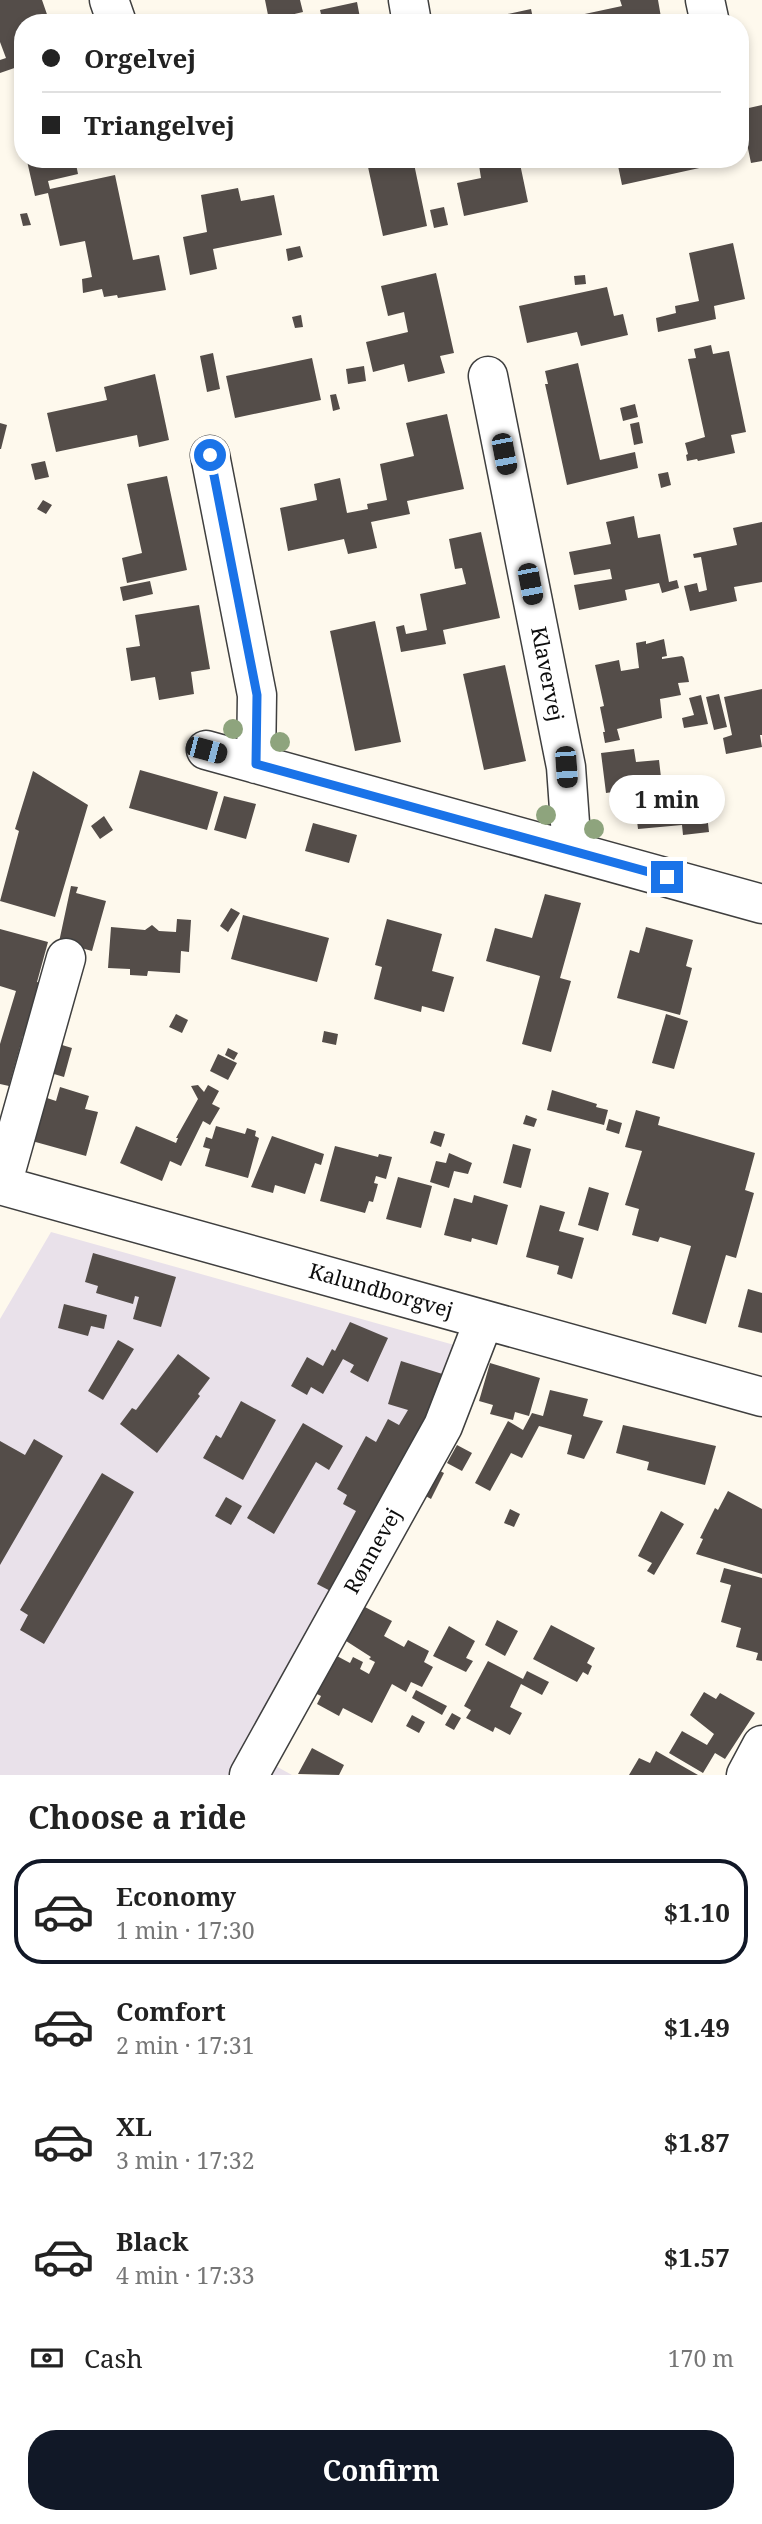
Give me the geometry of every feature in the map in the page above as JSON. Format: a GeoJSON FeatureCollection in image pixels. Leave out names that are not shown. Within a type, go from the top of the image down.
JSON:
{"type":"FeatureCollection","features":[{"type":"Feature","properties":{"kind":"street","name":"Klavervej"},"geometry":{"type":"LineString","coordinates":[[488,376],[566,767],[572,851]]}},
{"type":"Feature","properties":{"kind":"street"},"geometry":{"type":"LineString","coordinates":[[210,455],[257,695],[256,764]]}},
{"type":"Feature","properties":{"kind":"street"},"geometry":{"type":"LineString","coordinates":[[206,750],[762,904]]}},
{"type":"Feature","properties":{"kind":"street"},"geometry":{"type":"LineString","coordinates":[[1,1185],[66,958]]}},
{"type":"Feature","properties":{"kind":"street","name":"Kalundborgvej"},"geometry":{"type":"LineString","coordinates":[[1,1185],[762,1397]]}},
{"type":"Feature","properties":{"kind":"street","name":"Rønnevej"},"geometry":{"type":"LineString","coordinates":[[249,1775],[443,1426],[484,1320]]}},
{"type":"Feature","properties":{"kind":"street"},"geometry":{"type":"LineString","coordinates":[[746,1775],[762,1745]]}},
{"type":"Feature","properties":{"kind":"shaded area"},"geometry":{"type":"Polygon","coordinates":[[[51,1232],[465,1348],[252,1753],[292,1775],[0,1775],[0,1319],[51,1232]]]}},
{"type":"Feature","properties":{"kind":"building"},"geometry":{"type":"Polygon","coordinates":[[[0,0],[42,0],[47,14],[14,14],[14,68],[0,73],[0,60],[6,58],[0,42],[0,0]]]}},
{"type":"Feature","properties":{"kind":"building"},"geometry":{"type":"Polygon","coordinates":[[[265,0],[300,0],[303,12],[294,14],[268,14],[265,0]]]}},
{"type":"Feature","properties":{"kind":"building"},"geometry":{"type":"Polygon","coordinates":[[[620,0],[658,0],[660,14],[585,14],[622,6],[620,0]]]}},
{"type":"Feature","properties":{"kind":"building"},"geometry":{"type":"Polygon","coordinates":[[[357,2],[359,14],[321,14],[320,10],[357,2]]]}},
{"type":"Feature","properties":{"kind":"building"},"geometry":{"type":"Polygon","coordinates":[[[531,9],[532,14],[508,14],[531,9]]]}},
{"type":"Feature","properties":{"kind":"building"},"geometry":{"type":"Polygon","coordinates":[[[762,105],[762,161],[751,163],[749,153],[749,108],[762,105]]]}},
{"type":"Feature","properties":{"kind":"building"},"geometry":{"type":"Polygon","coordinates":[[[29,168],[77,168],[78,174],[48,181],[50,189],[115,175],[133,260],[159,255],[166,290],[118,298],[117,295],[104,297],[102,289],[83,293],[82,279],[92,277],[85,241],[60,246],[48,193],[35,196],[29,168]]]}},
{"type":"Feature","properties":{"kind":"building"},"geometry":{"type":"Polygon","coordinates":[[[368,168],[415,168],[427,226],[383,236],[368,168]]]}},
{"type":"Feature","properties":{"kind":"building"},"geometry":{"type":"Polygon","coordinates":[[[479,168],[521,168],[528,202],[464,216],[457,183],[481,178],[479,168]]]}},
{"type":"Feature","properties":{"kind":"building"},"geometry":{"type":"Polygon","coordinates":[[[618,168],[699,168],[622,185],[618,168]]]}},
{"type":"Feature","properties":{"kind":"building"},"geometry":{"type":"Polygon","coordinates":[[[238,188],[241,201],[274,195],[282,235],[213,249],[217,269],[190,275],[183,237],[207,232],[201,195],[238,188]]]}},
{"type":"Feature","properties":{"kind":"building"},"geometry":{"type":"Polygon","coordinates":[[[444,207],[448,225],[434,228],[430,210],[444,207]]]}},
{"type":"Feature","properties":{"kind":"building"},"geometry":{"type":"Polygon","coordinates":[[[27,213],[31,225],[23,226],[20,214],[27,213]]]}},
{"type":"Feature","properties":{"kind":"building"},"geometry":{"type":"Polygon","coordinates":[[[733,243],[745,299],[714,306],[716,319],[658,332],[656,318],[676,313],[675,306],[699,301],[689,253],[733,243]]]}},
{"type":"Feature","properties":{"kind":"building"},"geometry":{"type":"Polygon","coordinates":[[[300,246],[303,257],[288,261],[286,249],[300,246]]]}},
{"type":"Feature","properties":{"kind":"building"},"geometry":{"type":"Polygon","coordinates":[[[436,273],[454,353],[440,356],[445,373],[408,382],[404,364],[373,372],[366,342],[408,332],[404,312],[388,316],[381,286],[436,273]]]}},
{"type":"Feature","properties":{"kind":"building"},"geometry":{"type":"Polygon","coordinates":[[[585,275],[586,284],[575,285],[574,276],[585,275]]]}},
{"type":"Feature","properties":{"kind":"building"},"geometry":{"type":"Polygon","coordinates":[[[607,287],[614,316],[623,314],[628,335],[581,346],[577,332],[527,343],[519,306],[607,287]]]}},
{"type":"Feature","properties":{"kind":"building"},"geometry":{"type":"Polygon","coordinates":[[[301,315],[303,327],[295,328],[292,317],[301,315]]]}},
{"type":"Feature","properties":{"kind":"building"},"geometry":{"type":"Polygon","coordinates":[[[711,345],[713,354],[729,351],[746,432],[731,435],[735,453],[687,461],[685,443],[705,437],[688,359],[696,358],[694,349],[711,345]]]}},
{"type":"Feature","properties":{"kind":"building"},"geometry":{"type":"Polygon","coordinates":[[[213,353],[220,389],[207,392],[200,356],[213,353]]]}},
{"type":"Feature","properties":{"kind":"building"},"geometry":{"type":"Polygon","coordinates":[[[312,358],[321,400],[235,418],[226,376],[312,358]]]}},
{"type":"Feature","properties":{"kind":"building"},"geometry":{"type":"Polygon","coordinates":[[[578,363],[600,460],[635,452],[638,468],[567,485],[545,384],[548,384],[545,371],[578,363]]]}},
{"type":"Feature","properties":{"kind":"building"},"geometry":{"type":"Polygon","coordinates":[[[364,366],[366,381],[348,384],[346,369],[364,366]]]}},
{"type":"Feature","properties":{"kind":"building"},"geometry":{"type":"Polygon","coordinates":[[[155,374],[169,440],[139,447],[137,435],[56,452],[47,413],[107,400],[104,387],[155,374]]]}},
{"type":"Feature","properties":{"kind":"building"},"geometry":{"type":"Polygon","coordinates":[[[336,394],[340,409],[333,411],[330,395],[336,394]]]}},
{"type":"Feature","properties":{"kind":"building"},"geometry":{"type":"Polygon","coordinates":[[[635,404],[638,417],[623,421],[620,408],[635,404]]]}},
{"type":"Feature","properties":{"kind":"building"},"geometry":{"type":"Polygon","coordinates":[[[447,414],[464,489],[407,501],[410,514],[371,522],[377,548],[348,554],[344,539],[288,551],[280,508],[317,500],[314,484],[340,478],[347,513],[368,509],[367,504],[387,500],[380,464],[414,456],[406,423],[447,414]]]}},
{"type":"Feature","properties":{"kind":"building"},"geometry":{"type":"Polygon","coordinates":[[[639,422],[643,443],[634,445],[630,424],[639,422]]]}},
{"type":"Feature","properties":{"kind":"building"},"geometry":{"type":"Polygon","coordinates":[[[0,423],[7,425],[1,449],[0,449],[0,423]]]}},
{"type":"Feature","properties":{"kind":"building"},"geometry":{"type":"Polygon","coordinates":[[[45,461],[49,477],[35,480],[31,464],[45,461]]]}},
{"type":"Feature","properties":{"kind":"building"},"geometry":{"type":"Polygon","coordinates":[[[668,472],[671,485],[661,488],[658,474],[668,472]]]}},
{"type":"Feature","properties":{"kind":"building"},"geometry":{"type":"Polygon","coordinates":[[[167,476],[187,570],[127,583],[122,558],[142,553],[127,484],[167,476]]]}},
{"type":"Feature","properties":{"kind":"building"},"geometry":{"type":"Polygon","coordinates":[[[43,500],[52,505],[46,514],[37,509],[43,500]]]}},
{"type":"Feature","properties":{"kind":"building"},"geometry":{"type":"Polygon","coordinates":[[[634,516],[638,538],[660,534],[669,582],[677,580],[679,588],[662,593],[659,583],[625,590],[627,600],[579,610],[574,585],[612,579],[610,569],[574,575],[569,552],[611,544],[606,522],[634,516]]]}},
{"type":"Feature","properties":{"kind":"building"},"geometry":{"type":"Polygon","coordinates":[[[762,522],[762,582],[734,587],[737,601],[690,611],[684,586],[697,583],[699,592],[707,590],[701,557],[694,558],[693,554],[737,545],[733,528],[762,522]]]}},
{"type":"Feature","properties":{"kind":"building"},"geometry":{"type":"Polygon","coordinates":[[[481,532],[500,618],[443,630],[446,644],[401,652],[396,627],[404,625],[406,634],[427,630],[420,594],[466,584],[462,568],[455,569],[449,539],[481,532]]]}},
{"type":"Feature","properties":{"kind":"building"},"geometry":{"type":"Polygon","coordinates":[[[150,581],[153,594],[123,601],[120,587],[150,581]]]}},
{"type":"Feature","properties":{"kind":"building"},"geometry":{"type":"Polygon","coordinates":[[[199,605],[210,669],[191,672],[194,694],[159,700],[155,677],[131,681],[126,648],[140,646],[135,615],[199,605]]]}},
{"type":"Feature","properties":{"kind":"building"},"geometry":{"type":"Polygon","coordinates":[[[375,621],[401,742],[355,751],[330,631],[375,621]]]}},
{"type":"Feature","properties":{"kind":"building"},"geometry":{"type":"Polygon","coordinates":[[[664,639],[667,656],[662,659],[682,656],[689,682],[678,683],[681,695],[660,699],[662,718],[617,729],[620,740],[605,743],[600,707],[604,706],[595,665],[619,660],[621,671],[639,668],[636,643],[646,641],[646,644],[664,639]]]}},
{"type":"Feature","properties":{"kind":"building"},"geometry":{"type":"Polygon","coordinates":[[[505,665],[526,761],[484,770],[463,674],[505,665]]]}},
{"type":"Feature","properties":{"kind":"building"},"geometry":{"type":"Polygon","coordinates":[[[762,689],[762,747],[726,754],[723,738],[732,735],[724,697],[762,689]]]}},
{"type":"Feature","properties":{"kind":"building"},"geometry":{"type":"Polygon","coordinates":[[[719,694],[727,727],[714,730],[706,697],[719,694]]]}},
{"type":"Feature","properties":{"kind":"building"},"geometry":{"type":"Polygon","coordinates":[[[701,695],[708,724],[684,728],[682,718],[694,715],[689,698],[701,695]]]}},
{"type":"Feature","properties":{"kind":"building"},"geometry":{"type":"Polygon","coordinates":[[[634,749],[636,762],[659,760],[662,786],[703,781],[709,832],[683,835],[682,825],[638,829],[633,789],[606,793],[601,753],[634,749]]]}},
{"type":"Feature","properties":{"kind":"building"},"geometry":{"type":"Polygon","coordinates":[[[140,770],[218,792],[207,830],[129,808],[140,770]]]}},
{"type":"Feature","properties":{"kind":"building"},"geometry":{"type":"Polygon","coordinates":[[[33,771],[88,805],[55,917],[0,901],[19,831],[15,829],[33,771]]]}},
{"type":"Feature","properties":{"kind":"building"},"geometry":{"type":"Polygon","coordinates":[[[224,796],[256,804],[246,839],[214,830],[224,796]]]}},
{"type":"Feature","properties":{"kind":"building"},"geometry":{"type":"Polygon","coordinates":[[[104,816],[113,830],[100,839],[91,826],[104,816]]]}},
{"type":"Feature","properties":{"kind":"building"},"geometry":{"type":"Polygon","coordinates":[[[313,823],[357,835],[349,863],[305,851],[313,823]]]}},
{"type":"Feature","properties":{"kind":"building"},"geometry":{"type":"Polygon","coordinates":[[[71,886],[78,887],[76,893],[106,901],[92,951],[59,942],[71,886]]]}},
{"type":"Feature","properties":{"kind":"building"},"geometry":{"type":"Polygon","coordinates":[[[545,894],[581,903],[560,978],[571,981],[551,1052],[522,1044],[540,976],[486,961],[495,928],[532,938],[545,894]]]}},
{"type":"Feature","properties":{"kind":"building"},"geometry":{"type":"Polygon","coordinates":[[[231,908],[240,913],[228,932],[220,926],[231,908]]]}},
{"type":"Feature","properties":{"kind":"building"},"geometry":{"type":"Polygon","coordinates":[[[243,915],[329,938],[317,982],[231,959],[243,915]]]}},
{"type":"Feature","properties":{"kind":"building"},"geometry":{"type":"Polygon","coordinates":[[[177,919],[191,920],[189,952],[181,951],[180,973],[148,971],[147,976],[130,975],[130,969],[108,968],[111,927],[145,930],[152,925],[159,931],[176,932],[177,919]]]}},
{"type":"Feature","properties":{"kind":"building"},"geometry":{"type":"Polygon","coordinates":[[[387,919],[442,934],[432,971],[454,977],[444,1012],[422,1006],[421,1012],[374,999],[382,967],[375,965],[387,919]]]}},
{"type":"Feature","properties":{"kind":"building"},"geometry":{"type":"Polygon","coordinates":[[[646,927],[693,940],[686,966],[692,968],[680,1015],[617,998],[630,950],[639,953],[646,927]]]}},
{"type":"Feature","properties":{"kind":"building"},"geometry":{"type":"Polygon","coordinates":[[[0,929],[48,942],[37,982],[47,984],[28,1037],[23,1036],[9,1086],[0,1084],[0,1044],[16,991],[0,986],[0,929]]]}},
{"type":"Feature","properties":{"kind":"building"},"geometry":{"type":"Polygon","coordinates":[[[176,1014],[188,1020],[182,1033],[169,1027],[176,1014]]]}},
{"type":"Feature","properties":{"kind":"building"},"geometry":{"type":"Polygon","coordinates":[[[666,1014],[688,1021],[674,1069],[652,1063],[666,1014]]]}},
{"type":"Feature","properties":{"kind":"building"},"geometry":{"type":"Polygon","coordinates":[[[324,1031],[338,1034],[336,1045],[322,1042],[324,1031]]]}},
{"type":"Feature","properties":{"kind":"building"},"geometry":{"type":"Polygon","coordinates":[[[52,1042],[72,1048],[64,1077],[44,1071],[52,1042]]]}},
{"type":"Feature","properties":{"kind":"building"},"geometry":{"type":"Polygon","coordinates":[[[228,1048],[238,1053],[234,1060],[225,1055],[228,1048]]]}},
{"type":"Feature","properties":{"kind":"building"},"geometry":{"type":"Polygon","coordinates":[[[218,1054],[237,1063],[228,1080],[210,1071],[218,1054]]]}},
{"type":"Feature","properties":{"kind":"building"},"geometry":{"type":"Polygon","coordinates":[[[198,1085],[204,1092],[208,1085],[219,1091],[212,1104],[220,1108],[210,1125],[203,1121],[181,1166],[170,1161],[162,1181],[120,1163],[136,1126],[176,1143],[176,1138],[198,1099],[191,1086],[198,1085]]]}},
{"type":"Feature","properties":{"kind":"building"},"geometry":{"type":"Polygon","coordinates":[[[60,1087],[89,1096],[85,1109],[98,1112],[86,1156],[32,1141],[44,1097],[56,1101],[60,1087]]]}},
{"type":"Feature","properties":{"kind":"building"},"geometry":{"type":"Polygon","coordinates":[[[552,1090],[608,1110],[604,1125],[547,1110],[552,1090]]]}},
{"type":"Feature","properties":{"kind":"building"},"geometry":{"type":"Polygon","coordinates":[[[636,1110],[660,1117],[658,1125],[755,1153],[745,1190],[754,1193],[736,1258],[726,1255],[706,1324],[672,1314],[691,1246],[660,1237],[658,1242],[632,1235],[639,1209],[625,1205],[642,1151],[625,1147],[636,1110]]]}},
{"type":"Feature","properties":{"kind":"building"},"geometry":{"type":"Polygon","coordinates":[[[526,1115],[537,1119],[534,1127],[523,1124],[526,1115]]]}},
{"type":"Feature","properties":{"kind":"building"},"geometry":{"type":"Polygon","coordinates":[[[609,1119],[622,1123],[619,1134],[606,1130],[609,1119]]]}},
{"type":"Feature","properties":{"kind":"building"},"geometry":{"type":"Polygon","coordinates":[[[216,1126],[245,1134],[247,1128],[256,1131],[255,1136],[259,1138],[248,1178],[205,1166],[210,1149],[203,1147],[206,1137],[212,1139],[216,1126]]]}},
{"type":"Feature","properties":{"kind":"building"},"geometry":{"type":"Polygon","coordinates":[[[434,1131],[445,1134],[441,1147],[430,1143],[434,1131]]]}},
{"type":"Feature","properties":{"kind":"building"},"geometry":{"type":"Polygon","coordinates":[[[272,1136],[324,1154],[321,1165],[315,1163],[305,1194],[275,1185],[273,1193],[251,1187],[272,1136]]]}},
{"type":"Feature","properties":{"kind":"building"},"geometry":{"type":"Polygon","coordinates":[[[513,1144],[531,1149],[521,1188],[503,1183],[513,1144]]]}},
{"type":"Feature","properties":{"kind":"building"},"geometry":{"type":"Polygon","coordinates":[[[335,1146],[378,1157],[379,1154],[392,1157],[386,1179],[376,1176],[374,1183],[378,1184],[373,1202],[369,1201],[365,1213],[320,1201],[335,1146]]]}},
{"type":"Feature","properties":{"kind":"building"},"geometry":{"type":"Polygon","coordinates":[[[449,1153],[472,1163],[468,1174],[454,1171],[449,1188],[430,1182],[436,1161],[446,1163],[449,1153]]]}},
{"type":"Feature","properties":{"kind":"building"},"geometry":{"type":"Polygon","coordinates":[[[398,1177],[432,1186],[421,1228],[386,1219],[398,1177]]]}},
{"type":"Feature","properties":{"kind":"building"},"geometry":{"type":"Polygon","coordinates":[[[589,1187],[609,1193],[598,1231],[578,1225],[589,1187]]]}},
{"type":"Feature","properties":{"kind":"building"},"geometry":{"type":"Polygon","coordinates":[[[474,1195],[508,1205],[497,1245],[472,1238],[471,1242],[444,1235],[454,1198],[472,1203],[474,1195]]]}},
{"type":"Feature","properties":{"kind":"building"},"geometry":{"type":"Polygon","coordinates":[[[540,1205],[565,1212],[559,1231],[584,1238],[572,1279],[557,1274],[559,1266],[526,1257],[540,1205]]]}},
{"type":"Feature","properties":{"kind":"building"},"geometry":{"type":"Polygon","coordinates":[[[93,1253],[176,1277],[161,1327],[133,1319],[139,1297],[135,1296],[133,1304],[96,1293],[98,1286],[85,1282],[93,1253]]]}},
{"type":"Feature","properties":{"kind":"building"},"geometry":{"type":"Polygon","coordinates":[[[748,1289],[762,1293],[762,1333],[738,1327],[748,1289]]]}},
{"type":"Feature","properties":{"kind":"building"},"geometry":{"type":"Polygon","coordinates":[[[64,1304],[107,1315],[104,1329],[91,1326],[88,1336],[58,1328],[64,1304]]]}},
{"type":"Feature","properties":{"kind":"building"},"geometry":{"type":"Polygon","coordinates":[[[350,1322],[388,1338],[368,1382],[350,1372],[354,1365],[343,1359],[323,1394],[311,1387],[307,1395],[291,1386],[307,1357],[323,1366],[332,1349],[335,1351],[350,1322]]]}},
{"type":"Feature","properties":{"kind":"building"},"geometry":{"type":"Polygon","coordinates":[[[118,1340],[134,1349],[103,1400],[88,1391],[118,1340]]]}},
{"type":"Feature","properties":{"kind":"building"},"geometry":{"type":"Polygon","coordinates":[[[178,1354],[210,1378],[198,1394],[200,1396],[157,1453],[120,1424],[132,1408],[136,1410],[178,1354]]]}},
{"type":"Feature","properties":{"kind":"building"},"geometry":{"type":"Polygon","coordinates":[[[401,1361],[452,1377],[340,1596],[317,1584],[356,1511],[343,1504],[347,1495],[337,1489],[366,1436],[376,1442],[388,1419],[399,1425],[408,1410],[388,1404],[401,1361]]]}},
{"type":"Feature","properties":{"kind":"building"},"geometry":{"type":"Polygon","coordinates":[[[490,1363],[540,1378],[529,1416],[515,1412],[513,1420],[490,1414],[493,1405],[479,1401],[490,1363]]]}},
{"type":"Feature","properties":{"kind":"building"},"geometry":{"type":"Polygon","coordinates":[[[550,1390],[588,1399],[583,1416],[603,1421],[584,1459],[567,1454],[572,1435],[539,1426],[522,1458],[511,1453],[490,1491],[475,1483],[508,1421],[523,1430],[532,1413],[543,1416],[550,1390]]]}},
{"type":"Feature","properties":{"kind":"building"},"geometry":{"type":"Polygon","coordinates":[[[241,1401],[276,1420],[243,1480],[203,1458],[216,1435],[221,1438],[241,1401]]]}},
{"type":"Feature","properties":{"kind":"building"},"geometry":{"type":"Polygon","coordinates":[[[303,1423],[343,1446],[329,1470],[316,1462],[274,1534],[247,1518],[303,1423]]]}},
{"type":"Feature","properties":{"kind":"building"},"geometry":{"type":"Polygon","coordinates":[[[623,1425],[716,1446],[705,1485],[647,1470],[649,1462],[616,1453],[623,1425]]]}},
{"type":"Feature","properties":{"kind":"building"},"geometry":{"type":"Polygon","coordinates":[[[34,1439],[63,1456],[0,1565],[0,1441],[25,1455],[34,1439]]]}},
{"type":"Feature","properties":{"kind":"building"},"geometry":{"type":"Polygon","coordinates":[[[457,1445],[472,1453],[462,1471],[447,1463],[457,1445]]]}},
{"type":"Feature","properties":{"kind":"building"},"geometry":{"type":"Polygon","coordinates":[[[428,1465],[444,1473],[431,1499],[415,1490],[428,1465]]]}},
{"type":"Feature","properties":{"kind":"building"},"geometry":{"type":"Polygon","coordinates":[[[102,1473],[134,1492],[44,1644],[20,1630],[28,1615],[20,1610],[102,1473]]]}},
{"type":"Feature","properties":{"kind":"building"},"geometry":{"type":"Polygon","coordinates":[[[728,1491],[762,1509],[762,1574],[696,1554],[703,1539],[700,1538],[715,1508],[718,1510],[728,1491]]]}},
{"type":"Feature","properties":{"kind":"building"},"geometry":{"type":"Polygon","coordinates":[[[226,1497],[242,1506],[231,1525],[215,1516],[226,1497]]]}},
{"type":"Feature","properties":{"kind":"building"},"geometry":{"type":"Polygon","coordinates":[[[510,1509],[520,1514],[514,1527],[504,1523],[510,1509]]]}},
{"type":"Feature","properties":{"kind":"building"},"geometry":{"type":"Polygon","coordinates":[[[661,1511],[684,1524],[654,1575],[647,1571],[652,1563],[638,1556],[661,1511]]]}},
{"type":"Feature","properties":{"kind":"building"},"geometry":{"type":"Polygon","coordinates":[[[724,1568],[762,1578],[762,1661],[756,1660],[758,1653],[736,1647],[741,1628],[721,1622],[731,1585],[720,1582],[724,1568]]]}},
{"type":"Feature","properties":{"kind":"building"},"geometry":{"type":"Polygon","coordinates":[[[361,1605],[392,1621],[384,1636],[404,1647],[408,1640],[429,1651],[424,1662],[433,1667],[422,1687],[411,1682],[406,1692],[392,1684],[372,1723],[343,1708],[339,1716],[317,1704],[321,1696],[315,1693],[335,1655],[350,1663],[353,1657],[363,1662],[360,1669],[369,1674],[375,1662],[343,1639],[361,1605]]]}},
{"type":"Feature","properties":{"kind":"building"},"geometry":{"type":"Polygon","coordinates":[[[497,1620],[518,1631],[505,1656],[485,1645],[497,1620]]]}},
{"type":"Feature","properties":{"kind":"building"},"geometry":{"type":"Polygon","coordinates":[[[551,1625],[595,1648],[587,1663],[592,1666],[588,1675],[583,1672],[577,1682],[533,1659],[551,1625]]]}},
{"type":"Feature","properties":{"kind":"building"},"geometry":{"type":"Polygon","coordinates":[[[449,1626],[475,1641],[466,1658],[473,1661],[466,1672],[433,1656],[449,1626]]]}},
{"type":"Feature","properties":{"kind":"building"},"geometry":{"type":"Polygon","coordinates":[[[488,1661],[523,1679],[527,1671],[549,1682],[542,1695],[521,1684],[510,1707],[522,1713],[510,1735],[495,1727],[493,1732],[466,1718],[471,1710],[464,1706],[488,1661]]]}},
{"type":"Feature","properties":{"kind":"building"},"geometry":{"type":"Polygon","coordinates":[[[416,1690],[447,1706],[442,1715],[412,1698],[416,1690]]]}},
{"type":"Feature","properties":{"kind":"building"},"geometry":{"type":"Polygon","coordinates":[[[704,1692],[716,1699],[720,1693],[755,1713],[725,1759],[715,1753],[703,1773],[669,1753],[682,1731],[707,1745],[714,1734],[690,1715],[704,1692]]]}},
{"type":"Feature","properties":{"kind":"building"},"geometry":{"type":"Polygon","coordinates":[[[452,1713],[461,1718],[454,1730],[445,1725],[452,1713]]]}},
{"type":"Feature","properties":{"kind":"building"},"geometry":{"type":"Polygon","coordinates":[[[412,1715],[425,1722],[419,1733],[406,1726],[412,1715]]]}},
{"type":"Feature","properties":{"kind":"building"},"geometry":{"type":"Polygon","coordinates":[[[312,1748],[344,1765],[339,1775],[298,1774],[312,1748]]]}},
{"type":"Feature","properties":{"kind":"building"},"geometry":{"type":"Polygon","coordinates":[[[656,1751],[698,1775],[629,1775],[639,1758],[650,1763],[656,1751]]]}},
{"type":"Feature","properties":{"kind":"route"},"geometry":{"type":"LineString","coordinates":[[210,455],[257,695],[256,764],[667,877]]}}]}
